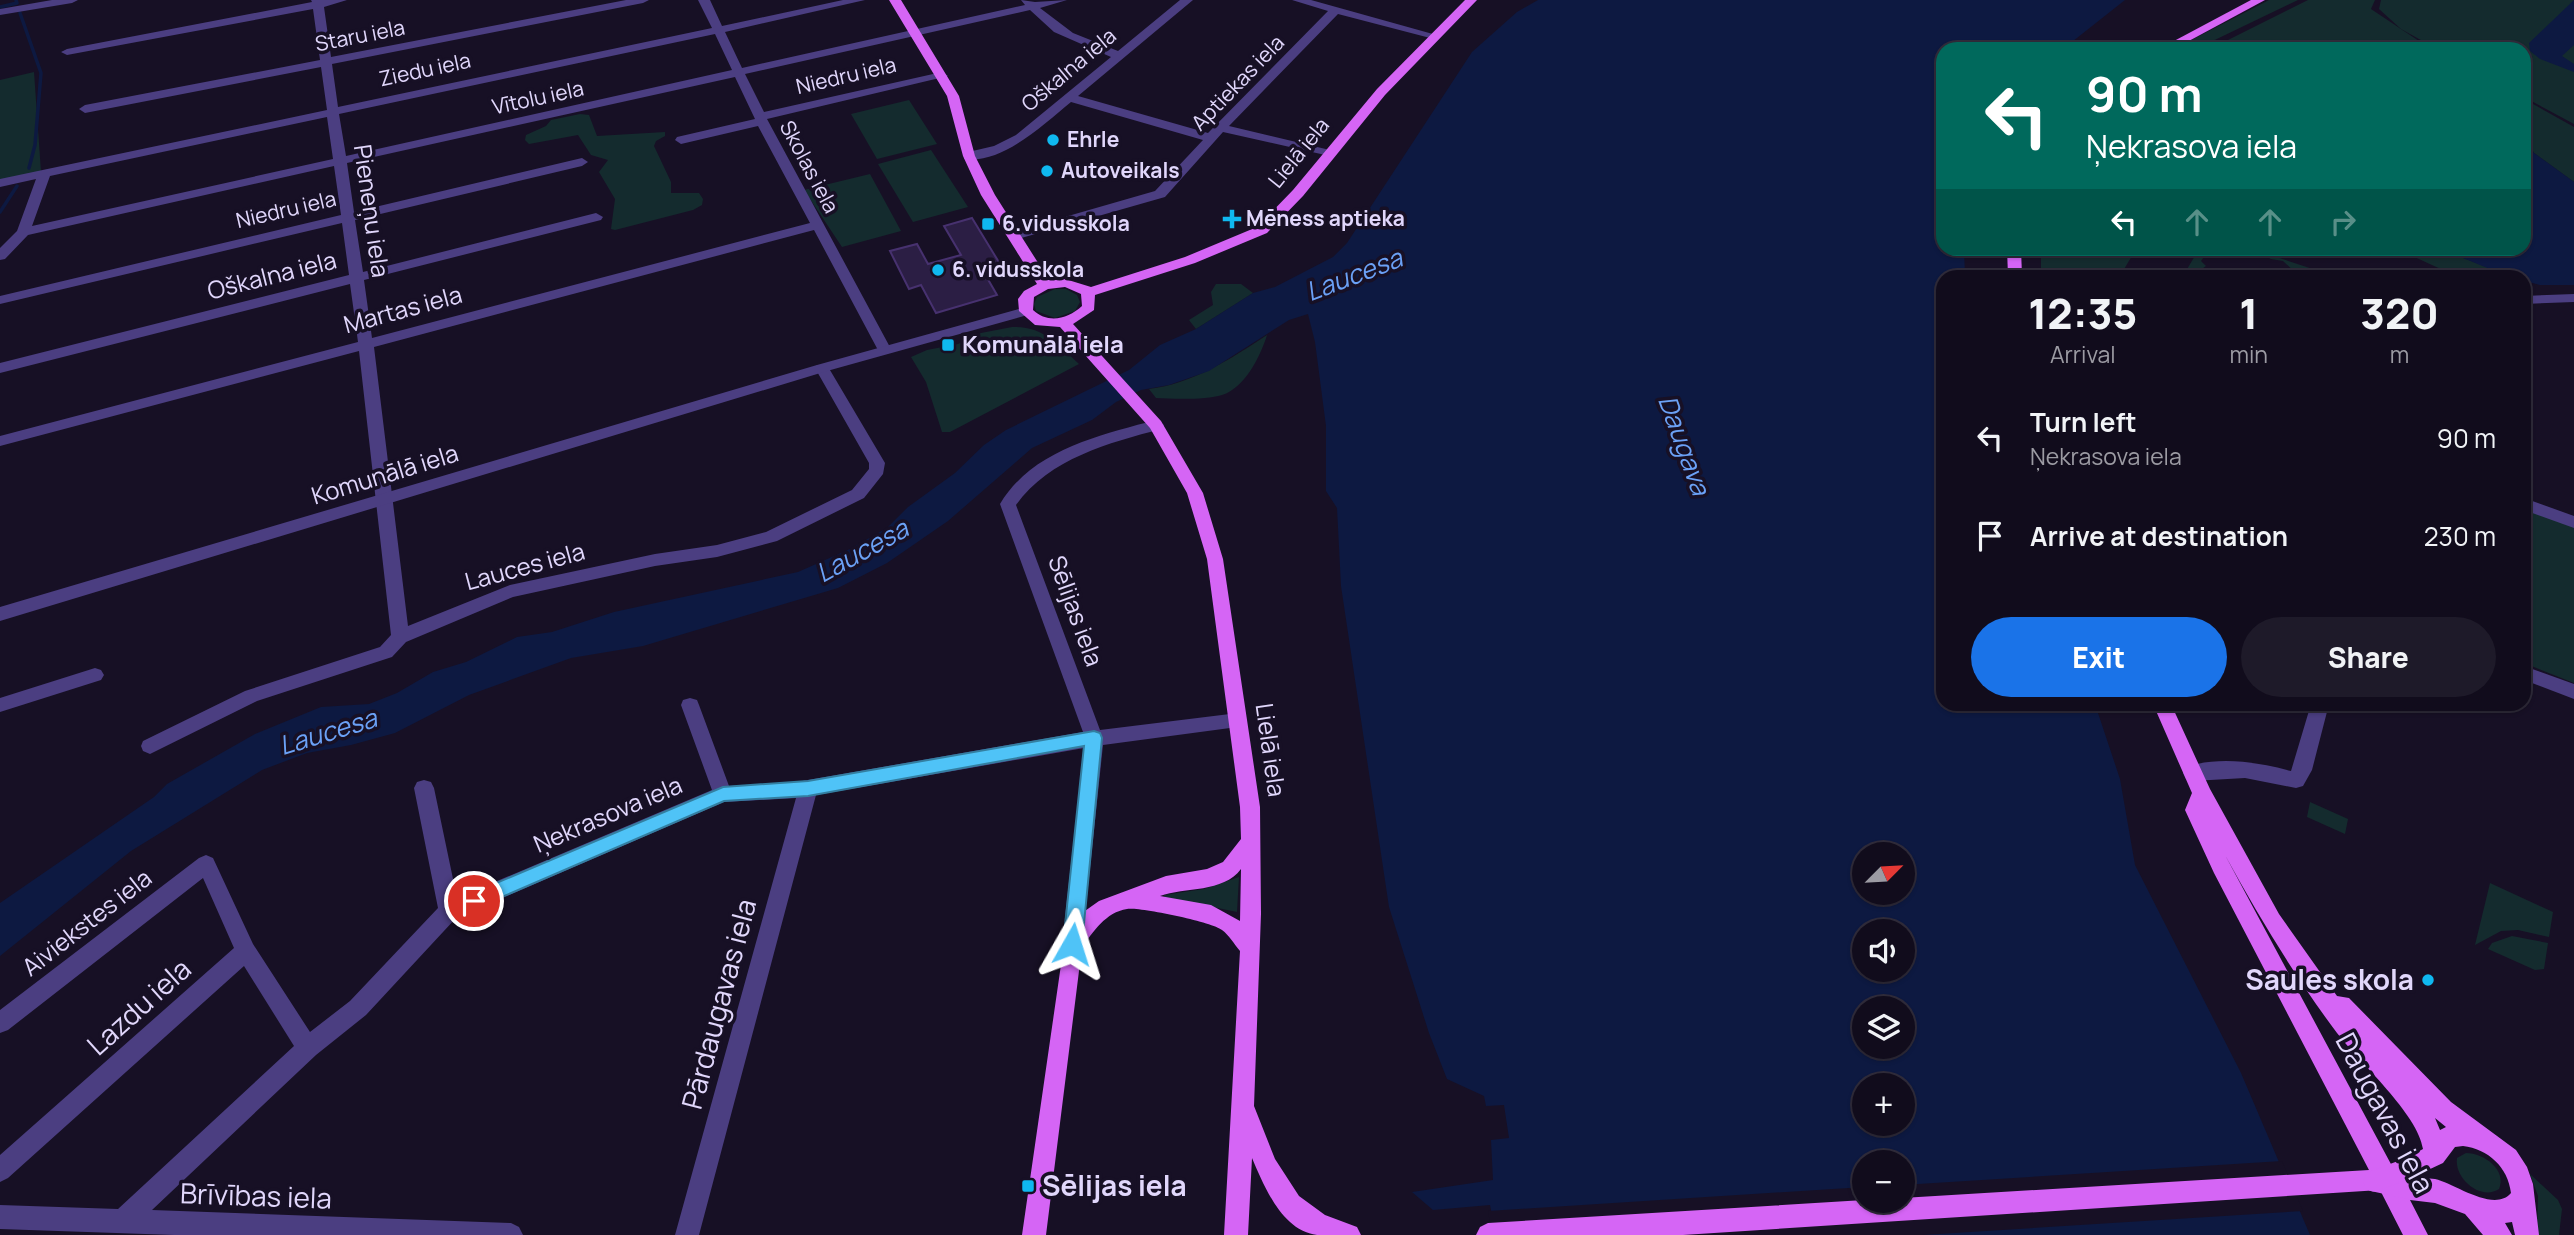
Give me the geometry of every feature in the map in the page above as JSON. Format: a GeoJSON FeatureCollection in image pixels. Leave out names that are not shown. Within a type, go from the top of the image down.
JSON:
{"type":"FeatureCollection","features":[{"type":"Feature","properties":{"kind":"main road"},"geometry":{"type":"LineString","coordinates":[[895,0],[953,96],[969,156],[988,195],[1045,285]]}},
{"type":"Feature","properties":{"kind":"main road","name":"Lielā iela"},"geometry":{"type":"LineString","coordinates":[[1088,293],[1238,242],[1262,230],[1283,211],[1381,92],[1471,0]]}},
{"type":"Feature","properties":{"kind":"main road"},"geometry":{"type":"LineString","coordinates":[[2178,42],[2259,0]]}},
{"type":"Feature","properties":{"kind":"main road"},"geometry":{"type":"LineString","coordinates":[[1075,284],[1088,293],[1089,307],[1084,314],[1064,323],[1045,323],[1026,312],[1024,305],[1030,293],[1045,285],[1075,284]]}},
{"type":"Feature","properties":{"kind":"main road","name":"Lielā iela"},"geometry":{"type":"LineString","coordinates":[[1064,323],[1156,425],[1178,460],[1204,516],[1215,559],[1250,807],[1250,948],[1236,1235]]}},
{"type":"Feature","properties":{"kind":"main road","name":"Daugavas iela"},"geometry":{"type":"LineString","coordinates":[[2165,711],[2202,793],[2272,921],[2345,1026],[2423,1117],[2433,1140],[2435,1155]]}},
{"type":"Feature","properties":{"kind":"main road","name":"Daugavas iela"},"geometry":{"type":"LineString","coordinates":[[2202,793],[2195,810],[2221,867],[2416,1235]]}},
{"type":"Feature","properties":{"kind":"main road"},"geometry":{"type":"LineString","coordinates":[[1072,944],[1089,920],[1106,908],[1167,885],[1209,878],[1230,868],[1251,841]]}},
{"type":"Feature","properties":{"kind":"main road"},"geometry":{"type":"LineString","coordinates":[[1129,900],[1210,914],[1230,924],[1250,948]]}},
{"type":"Feature","properties":{"kind":"main road","name":"Sēlijas iela"},"geometry":{"type":"LineString","coordinates":[[1034,1235],[1072,944]]}},
{"type":"Feature","properties":{"kind":"main road","name":"Daugavas iela"},"geometry":{"type":"LineString","coordinates":[[2316,981],[2377,1039],[2442,1109],[2504,1154],[2514,1165],[2523,1187],[2523,1214],[2527,1235]]}},
{"type":"Feature","properties":{"kind":"main road"},"geometry":{"type":"LineString","coordinates":[[1242,1100],[1254,1140],[1273,1178],[1297,1212],[1329,1230],[1349,1235]]}},
{"type":"Feature","properties":{"kind":"main road","name":"Daugavas iela"},"geometry":{"type":"LineString","coordinates":[[2435,1155],[2443,1140],[2451,1136],[2482,1139]]}},
{"type":"Feature","properties":{"kind":"main road"},"geometry":{"type":"LineString","coordinates":[[2406,1180],[2435,1155]]}},
{"type":"Feature","properties":{"kind":"main road","name":"Daugavas iela"},"geometry":{"type":"LineString","coordinates":[[1488,1235],[2374,1181],[2406,1180],[2485,1210],[2504,1213],[2519,1205],[2524,1196]]}},
{"type":"Feature","properties":{"kind":"main road","name":"Daugavas iela"},"geometry":{"type":"LineString","coordinates":[[2461,1200],[2483,1216],[2500,1235]]}},
{"type":"Feature","properties":{"kind":"street"},"geometry":{"type":"LineString","coordinates":[[0,12],[72,0]]}},
{"type":"Feature","properties":{"kind":"street"},"geometry":{"type":"LineString","coordinates":[[67,52],[318,2],[341,0]]}},
{"type":"Feature","properties":{"kind":"street","name":"Staru iela"},"geometry":{"type":"LineString","coordinates":[[85,109],[643,0]]}},
{"type":"Feature","properties":{"kind":"street","name":"Skolas iela"},"geometry":{"type":"LineString","coordinates":[[704,0],[761,119],[884,349]]}},
{"type":"Feature","properties":{"kind":"street","name":"Ziedu iela"},"geometry":{"type":"LineString","coordinates":[[0,184],[334,110],[859,0]]}},
{"type":"Feature","properties":{"kind":"street","name":"Vītolu iela"},"geometry":{"type":"LineString","coordinates":[[23,232],[916,33],[1030,4],[1061,0]]}},
{"type":"Feature","properties":{"kind":"street"},"geometry":{"type":"LineString","coordinates":[[1060,32],[1066,0]]}},
{"type":"Feature","properties":{"kind":"street","name":"Oškalna iela"},"geometry":{"type":"LineString","coordinates":[[969,156],[1006,146],[1041,122],[1187,0]]}},
{"type":"Feature","properties":{"kind":"street"},"geometry":{"type":"LineString","coordinates":[[1304,1],[1434,36]]}},
{"type":"Feature","properties":{"kind":"street","name":"Pieneņu iela"},"geometry":{"type":"LineString","coordinates":[[318,2],[341,160],[346,218],[366,344],[400,637]]}},
{"type":"Feature","properties":{"kind":"street"},"geometry":{"type":"LineString","coordinates":[[1030,4],[1045,22],[1060,32],[1120,56]]}},
{"type":"Feature","properties":{"kind":"street","name":"Aptiekas iela"},"geometry":{"type":"LineString","coordinates":[[1014,236],[1160,194],[1335,11]]}},
{"type":"Feature","properties":{"kind":"street","name":"Niedru iela"},"geometry":{"type":"LineString","coordinates":[[681,140],[942,76]]}},
{"type":"Feature","properties":{"kind":"street"},"geometry":{"type":"LineString","coordinates":[[1070,97],[1216,133],[1330,154]]}},
{"type":"Feature","properties":{"kind":"street","name":"Niedru iela"},"geometry":{"type":"LineString","coordinates":[[0,300],[582,162]]}},
{"type":"Feature","properties":{"kind":"street"},"geometry":{"type":"LineString","coordinates":[[0,256],[23,232],[45,173]]}},
{"type":"Feature","properties":{"kind":"street","name":"Oškalna iela"},"geometry":{"type":"LineString","coordinates":[[0,368],[596,216]]}},
{"type":"Feature","properties":{"kind":"street","name":"Martas iela"},"geometry":{"type":"LineString","coordinates":[[0,441],[818,225]]}},
{"type":"Feature","properties":{"kind":"street"},"geometry":{"type":"LineString","coordinates":[[2531,300],[2574,298]]}},
{"type":"Feature","properties":{"kind":"street","name":"Komunālā iela"},"geometry":{"type":"LineString","coordinates":[[0,614],[884,349],[1026,312]]}},
{"type":"Feature","properties":{"kind":"street","name":"Lauces iela"},"geometry":{"type":"LineString","coordinates":[[150,746],[251,696],[386,652],[400,637],[510,591],[655,560],[717,551],[771,537],[858,494],[877,470],[877,463],[822,368]]}},
{"type":"Feature","properties":{"kind":"street","name":"Sēlijas iela"},"geometry":{"type":"LineString","coordinates":[[1072,944],[1094,738],[1008,504],[1022,484],[1070,455],[1109,437],[1156,425]]}},
{"type":"Feature","properties":{"kind":"street"},"geometry":{"type":"LineString","coordinates":[[2531,507],[2574,522]]}},
{"type":"Feature","properties":{"kind":"street"},"geometry":{"type":"LineString","coordinates":[[0,705],[95,675]]}},
{"type":"Feature","properties":{"kind":"street"},"geometry":{"type":"LineString","coordinates":[[2531,676],[2574,692]]}},
{"type":"Feature","properties":{"kind":"street"},"geometry":{"type":"LineString","coordinates":[[690,705],[723,794]]}},
{"type":"Feature","properties":{"kind":"street"},"geometry":{"type":"LineString","coordinates":[[2193,773],[2235,767],[2266,771],[2296,780],[2318,711]]}},
{"type":"Feature","properties":{"kind":"street","name":"Ņekrasova iela"},"geometry":{"type":"LineString","coordinates":[[122,1222],[308,1048],[358,1008],[449,911],[723,794],[808,788],[1094,738],[1238,721]]}},
{"type":"Feature","properties":{"kind":"street"},"geometry":{"type":"LineString","coordinates":[[424,788],[449,911]]}},
{"type":"Feature","properties":{"kind":"street","name":"Pārdaugavas iela"},"geometry":{"type":"LineString","coordinates":[[687,1235],[808,788]]}},
{"type":"Feature","properties":{"kind":"street","name":"Aiviekstes iela"},"geometry":{"type":"LineString","coordinates":[[0,1023],[206,864],[246,951]]}},
{"type":"Feature","properties":{"kind":"street"},"geometry":{"type":"LineString","coordinates":[[246,951],[308,1048]]}},
{"type":"Feature","properties":{"kind":"street","name":"Lazdu iela"},"geometry":{"type":"LineString","coordinates":[[0,1170],[246,951]]}},
{"type":"Feature","properties":{"kind":"street","name":"Brīvības iela"},"geometry":{"type":"LineString","coordinates":[[0,1217],[511,1235]]}},
{"type":"Feature","properties":{"kind":"green space"},"geometry":{"type":"Polygon","coordinates":[[[2269,0],[2298,0],[2211,42],[2188,42],[2269,0]]]}},
{"type":"Feature","properties":{"kind":"green space"},"geometry":{"type":"Polygon","coordinates":[[[2308,0],[2375,0],[2371,9],[2420,42],[2224,42],[2308,0]]]}},
{"type":"Feature","properties":{"kind":"green space"},"geometry":{"type":"Polygon","coordinates":[[[2381,0],[2574,0],[2574,124],[2531,101],[2531,42],[2424,42],[2401,29],[2379,9],[2381,0]]]}},
{"type":"Feature","properties":{"kind":"green space"},"geometry":{"type":"Polygon","coordinates":[[[34,72],[41,172],[0,180],[0,80],[34,72]]]}},
{"type":"Feature","properties":{"kind":"green space"},"geometry":{"type":"Polygon","coordinates":[[[909,100],[937,144],[877,159],[851,114],[909,100]]]}},
{"type":"Feature","properties":{"kind":"green space"},"geometry":{"type":"Polygon","coordinates":[[[2531,103],[2574,127],[2574,182],[2531,148],[2531,103]]]}},
{"type":"Feature","properties":{"kind":"green space"},"geometry":{"type":"Polygon","coordinates":[[[580,114],[589,115],[597,136],[665,132],[665,136],[656,141],[654,146],[671,182],[671,193],[699,193],[703,199],[702,205],[693,210],[611,229],[615,199],[599,172],[608,160],[591,155],[578,135],[529,144],[525,140],[526,135],[546,126],[551,120],[580,114]]]}},
{"type":"Feature","properties":{"kind":"green space"},"geometry":{"type":"Polygon","coordinates":[[[931,150],[968,207],[913,222],[878,164],[931,150]]]}},
{"type":"Feature","properties":{"kind":"green space"},"geometry":{"type":"Polygon","coordinates":[[[870,174],[901,231],[842,247],[804,190],[870,174]]]}},
{"type":"Feature","properties":{"kind":"green space"},"geometry":{"type":"Polygon","coordinates":[[[2041,256],[2132,256],[2124,270],[2041,270],[2041,256]]]}},
{"type":"Feature","properties":{"kind":"green space"},"geometry":{"type":"Polygon","coordinates":[[[2195,256],[2211,256],[2204,257],[2201,261],[2206,266],[2200,270],[2187,270],[2195,256]]]}},
{"type":"Feature","properties":{"kind":"green space"},"geometry":{"type":"Polygon","coordinates":[[[2265,256],[2273,256],[2316,270],[2293,270],[2283,261],[2265,256]]]}},
{"type":"Feature","properties":{"kind":"green space"},"geometry":{"type":"Polygon","coordinates":[[[2412,256],[2459,256],[2494,270],[2443,270],[2412,256]]]}},
{"type":"Feature","properties":{"kind":"green space"},"geometry":{"type":"Polygon","coordinates":[[[1216,284],[1241,284],[1253,293],[1196,329],[1189,320],[1213,305],[1211,292],[1216,284]]]}},
{"type":"Feature","properties":{"kind":"green space"},"geometry":{"type":"Polygon","coordinates":[[[1055,289],[1066,289],[1077,295],[1080,302],[1075,311],[1055,318],[1036,311],[1034,304],[1037,297],[1055,289]]]}},
{"type":"Feature","properties":{"kind":"green space"},"geometry":{"type":"Polygon","coordinates":[[[1023,327],[1041,333],[1057,343],[1079,364],[950,432],[942,432],[926,382],[911,357],[927,350],[958,344],[981,333],[1023,327]]]}},
{"type":"Feature","properties":{"kind":"green space"},"geometry":{"type":"Polygon","coordinates":[[[1267,335],[1261,352],[1245,378],[1222,395],[1190,399],[1156,398],[1149,389],[1196,376],[1267,335]]]}},
{"type":"Feature","properties":{"kind":"green space"},"geometry":{"type":"Polygon","coordinates":[[[2531,511],[2574,526],[2574,683],[2531,666],[2531,511]]]}},
{"type":"Feature","properties":{"kind":"green space"},"geometry":{"type":"Polygon","coordinates":[[[2310,802],[2348,819],[2345,834],[2307,817],[2310,802]]]}},
{"type":"Feature","properties":{"kind":"green space"},"geometry":{"type":"Polygon","coordinates":[[[1239,877],[1237,912],[1164,895],[1204,889],[1239,877]]]}},
{"type":"Feature","properties":{"kind":"green space"},"geometry":{"type":"Polygon","coordinates":[[[2490,883],[2553,912],[2549,937],[2518,930],[2501,931],[2475,945],[2490,883]]]}},
{"type":"Feature","properties":{"kind":"green space"},"geometry":{"type":"Polygon","coordinates":[[[2512,936],[2548,943],[2544,969],[2535,970],[2488,949],[2492,943],[2512,936]]]}},
{"type":"Feature","properties":{"kind":"green space"},"geometry":{"type":"Polygon","coordinates":[[[2466,1153],[2486,1159],[2497,1169],[2501,1182],[2499,1189],[2484,1192],[2464,1180],[2457,1166],[2457,1158],[2466,1153]]]}},
{"type":"Feature","properties":{"kind":"green space"},"geometry":{"type":"Polygon","coordinates":[[[2530,1174],[2558,1200],[2562,1209],[2559,1235],[2537,1235],[2538,1196],[2530,1174]]]}},
{"type":"Feature","properties":{"kind":"water"},"geometry":{"type":"Polygon","coordinates":[[[1538,0],[2125,0],[2072,42],[1936,42],[1936,256],[1964,256],[1965,270],[1936,270],[1936,711],[2097,711],[2120,779],[2135,865],[2241,1073],[2310,1235],[1496,1235],[1490,1205],[1433,1210],[1412,1192],[1493,1180],[1491,1140],[1509,1138],[1504,1105],[1486,1106],[1484,1096],[1447,1079],[1429,1033],[1389,907],[1341,586],[1337,508],[1326,491],[1326,426],[1315,342],[1308,314],[1289,320],[1209,371],[1169,385],[1141,390],[1116,402],[1092,420],[1032,448],[948,521],[887,563],[838,588],[643,646],[571,658],[469,695],[395,733],[307,753],[262,770],[131,851],[0,956],[0,903],[154,797],[167,784],[255,734],[321,707],[369,704],[397,693],[433,672],[466,662],[517,637],[552,632],[614,612],[798,572],[850,549],[887,528],[908,507],[955,473],[984,445],[1006,430],[1129,370],[1160,345],[1196,329],[1253,293],[1275,287],[1333,257],[1347,243],[1472,52],[1517,12],[1538,0]]]}},
{"type":"Feature","properties":{"kind":"water"},"geometry":{"type":"Polygon","coordinates":[[[2574,0],[2574,45],[2562,56],[2574,64],[2574,72],[2540,59],[2531,52],[2530,42],[2574,0]]]}},
{"type":"Feature","properties":{"kind":"water"},"geometry":{"type":"Polygon","coordinates":[[[2531,148],[2574,182],[2574,285],[2531,283],[2531,270],[2492,270],[2458,256],[2531,256],[2531,148]]]}},
{"type":"Feature","properties":{"kind":"pier"},"geometry":{"type":"Polygon","coordinates":[[[2282,1161],[2303,1211],[1923,1235],[1492,1235],[1488,1211],[1852,1188],[1852,1213],[1915,1213],[1915,1184],[2282,1161]]]}},
{"type":"Feature","properties":{"kind":"building","name":"6. vidusskola"},"geometry":{"type":"Polygon","coordinates":[[[972,218],[1000,264],[982,269],[997,295],[936,313],[921,285],[909,289],[890,251],[917,244],[928,264],[961,255],[944,226],[972,218]]]}},
{"type":"Feature","properties":{"kind":"waterway"},"geometry":{"type":"LineString","coordinates":[[0,7],[17,3],[16,0]]}},
{"type":"Feature","properties":{"kind":"waterway"},"geometry":{"type":"LineString","coordinates":[[20,13],[41,73],[35,145],[29,168]]}},
{"type":"Feature","properties":{"kind":"waterway"},"geometry":{"type":"LineString","coordinates":[[0,212],[17,186]]}},
{"type":"Feature","properties":{"kind":"place","name":"Ehrle"},"geometry":{"type":"Point","coordinates":[1053,140]}},
{"type":"Feature","properties":{"kind":"place","name":"Autoveikals"},"geometry":{"type":"Point","coordinates":[1047,171]}},
{"type":"Feature","properties":{"kind":"place","name":"Mēness aptieka"},"geometry":{"type":"Point","coordinates":[1232,219]}},
{"type":"Feature","properties":{"kind":"place","name":"6.vidusskola"},"geometry":{"type":"Point","coordinates":[988,224]}},
{"type":"Feature","properties":{"kind":"place","name":"6. vidusskola"},"geometry":{"type":"Point","coordinates":[938,270]}},
{"type":"Feature","properties":{"kind":"place","name":"Komunālā iela"},"geometry":{"type":"Point","coordinates":[948,345]}},
{"type":"Feature","properties":{"kind":"place","name":"Saules skola"},"geometry":{"type":"Point","coordinates":[2428,980]}},
{"type":"Feature","properties":{"kind":"place","name":"Sēlijas iela"},"geometry":{"type":"Point","coordinates":[1028,1186]}},
{"type":"Feature","properties":{"kind":"route"},"geometry":{"type":"LineString","coordinates":[[474,901],[723,794],[791,791],[1094,738],[1072,944]]}},
{"type":"Feature","properties":{"kind":"water label","name":"Laucesa"},"geometry":{"type":"Point","coordinates":[1354,275]}},
{"type":"Feature","properties":{"kind":"water label","name":"Daugava"},"geometry":{"type":"Point","coordinates":[1684,445]}},
{"type":"Feature","properties":{"kind":"water label","name":"Laucesa"},"geometry":{"type":"Point","coordinates":[862,551]}},
{"type":"Feature","properties":{"kind":"water label","name":"Laucesa"},"geometry":{"type":"Point","coordinates":[328,732]}}]}
